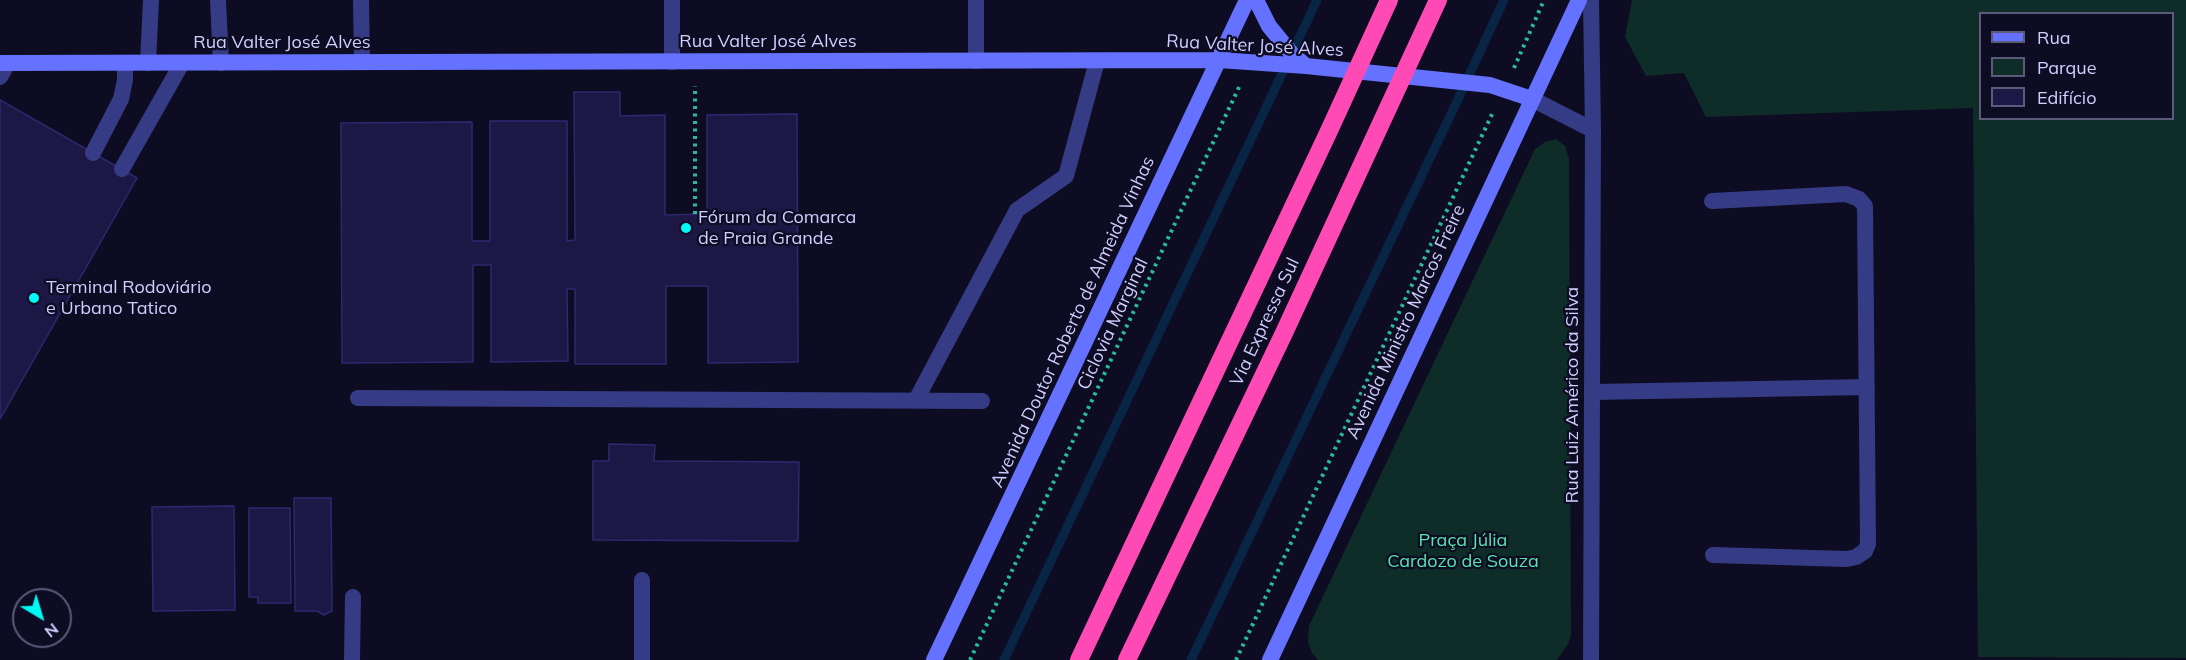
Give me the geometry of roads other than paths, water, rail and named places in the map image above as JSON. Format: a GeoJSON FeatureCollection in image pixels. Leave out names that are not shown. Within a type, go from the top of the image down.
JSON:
{"type":"FeatureCollection","features":[{"type":"Feature","properties":{"kind":"highway","name":"Via Expressa Sul"},"geometry":{"type":"LineString","coordinates":[[1079,660],[1389,0]]}},
{"type":"Feature","properties":{"kind":"highway","name":"Via Expressa Sul"},"geometry":{"type":"LineString","coordinates":[[1127,660],[1284,333],[1438,0]]}},
{"type":"Feature","properties":{"kind":"main road","name":"Avenida Doutor Roberto de Almeida Vinhas"},"geometry":{"type":"LineString","coordinates":[[934,660],[1246,0]]}},
{"type":"Feature","properties":{"kind":"main road"},"geometry":{"type":"LineString","coordinates":[[1256,0],[1269,26],[1302,65]]}},
{"type":"Feature","properties":{"kind":"main road","name":"Avenida Ministro Marcos Freire"},"geometry":{"type":"LineString","coordinates":[[1270,660],[1579,0]]}},
{"type":"Feature","properties":{"kind":"main road","name":"Rua Valter José Alves"},"geometry":{"type":"LineString","coordinates":[[3,68],[125,63],[1219,60],[1302,65],[1480,84],[1504,89],[1532,99]]}},
{"type":"Feature","properties":{"kind":"street"},"geometry":{"type":"LineString","coordinates":[[148,63],[151,0]]}},
{"type":"Feature","properties":{"kind":"street"},"geometry":{"type":"LineString","coordinates":[[218,0],[221,63]]}},
{"type":"Feature","properties":{"kind":"street"},"geometry":{"type":"LineString","coordinates":[[361,0],[362,62]]}},
{"type":"Feature","properties":{"kind":"street"},"geometry":{"type":"LineString","coordinates":[[672,0],[672,62]]}},
{"type":"Feature","properties":{"kind":"street"},"geometry":{"type":"LineString","coordinates":[[976,0],[976,61]]}},
{"type":"Feature","properties":{"kind":"street","name":"Rua Luiz Américo da Silva"},"geometry":{"type":"LineString","coordinates":[[1591,0],[1593,130],[1591,660]]}},
{"type":"Feature","properties":{"kind":"street"},"geometry":{"type":"LineString","coordinates":[[916,400],[1017,210],[1066,176],[1097,61]]}},
{"type":"Feature","properties":{"kind":"street"},"geometry":{"type":"LineString","coordinates":[[93,153],[120,99],[125,80],[125,63]]}},
{"type":"Feature","properties":{"kind":"street"},"geometry":{"type":"LineString","coordinates":[[122,169],[182,63]]}},
{"type":"Feature","properties":{"kind":"street"},"geometry":{"type":"LineString","coordinates":[[1532,99],[1593,130]]}},
{"type":"Feature","properties":{"kind":"street"},"geometry":{"type":"LineString","coordinates":[[1712,201],[1846,194],[1865,206],[1868,544],[1865,551],[1856,557],[1847,559],[1713,555]]}},
{"type":"Feature","properties":{"kind":"street"},"geometry":{"type":"LineString","coordinates":[[1593,392],[1867,387]]}},
{"type":"Feature","properties":{"kind":"street"},"geometry":{"type":"LineString","coordinates":[[358,398],[982,400]]}},
{"type":"Feature","properties":{"kind":"street"},"geometry":{"type":"LineString","coordinates":[[642,580],[642,660]]}},
{"type":"Feature","properties":{"kind":"street"},"geometry":{"type":"LineString","coordinates":[[352,660],[353,597]]}},
{"type":"Feature","properties":{"kind":"waterway"},"geometry":{"type":"LineString","coordinates":[[1004,660],[1317,0]]}},
{"type":"Feature","properties":{"kind":"waterway"},"geometry":{"type":"LineString","coordinates":[[1191,660],[1504,0]]}},
{"type":"Feature","properties":{"kind":"place","name":"Fórum da Comarca de Praia Grande"},"geometry":{"type":"Point","coordinates":[686,228]}},
{"type":"Feature","properties":{"kind":"place","name":"Terminal Rodoviário e Urbano Tatico"},"geometry":{"type":"Point","coordinates":[34,298]}},
{"type":"Feature","properties":{"kind":"park label","name":"Praça Júlia Cardozo de Souza"},"geometry":{"type":"Point","coordinates":[1463,551]}}]}
